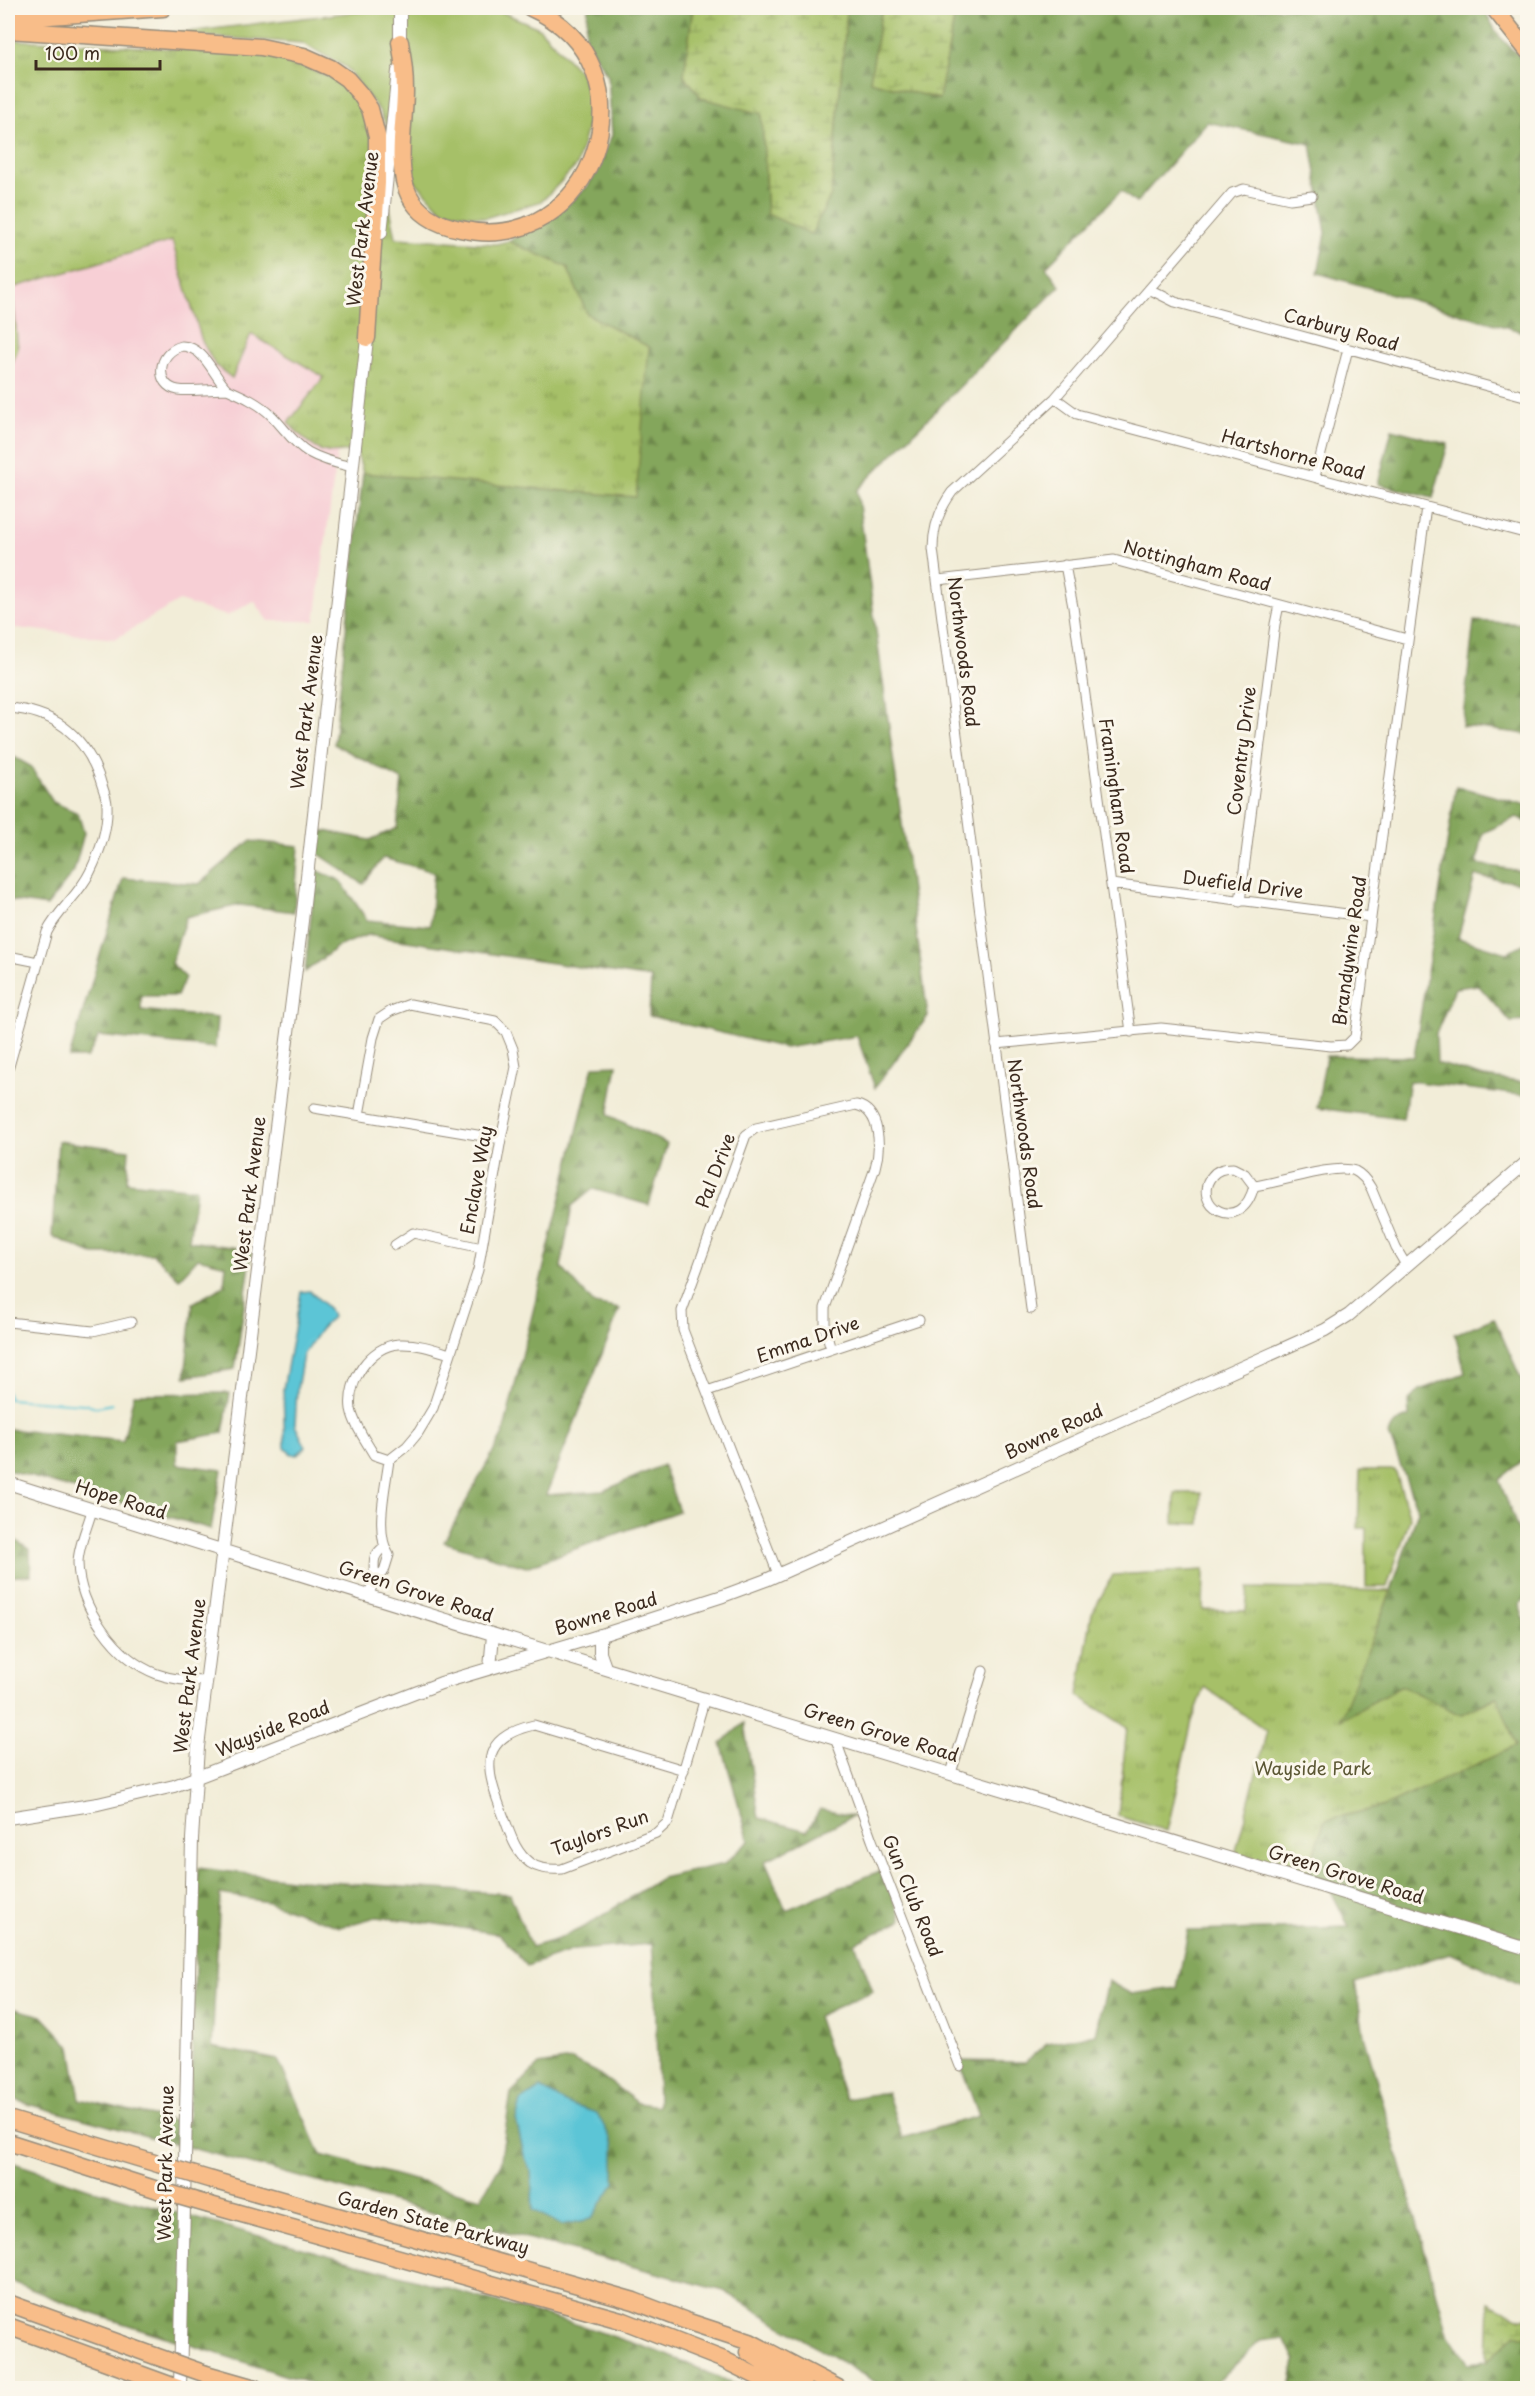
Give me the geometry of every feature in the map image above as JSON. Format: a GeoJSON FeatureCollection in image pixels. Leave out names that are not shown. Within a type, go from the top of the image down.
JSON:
{"type":"FeatureCollection","features":[{"type":"Feature","properties":{"kind":"highway"},"geometry":{"type":"LineString","coordinates":[[8,19],[162,8]]}},
{"type":"Feature","properties":{"kind":"highway"},"geometry":{"type":"LineString","coordinates":[[400,42],[405,93],[403,177],[412,201],[432,220],[449,227],[482,232],[515,228],[554,210],[577,188],[596,154],[602,118],[599,88],[585,54],[568,32],[554,20],[531,8]]}},
{"type":"Feature","properties":{"kind":"highway"},"geometry":{"type":"LineString","coordinates":[[1494,8],[1527,51]]}},
{"type":"Feature","properties":{"kind":"highway"},"geometry":{"type":"LineString","coordinates":[[8,30],[261,47],[304,56],[325,64],[347,79],[370,109],[377,136],[377,183],[367,338]]}},
{"type":"Feature","properties":{"kind":"highway","name":"Garden State Parkway"},"geometry":{"type":"LineString","coordinates":[[8,2119],[350,2221],[576,2282],[750,2342],[838,2388]]}},
{"type":"Feature","properties":{"kind":"highway"},"geometry":{"type":"LineString","coordinates":[[8,2142],[158,2190],[624,2321],[724,2360],[781,2388]]}},
{"type":"Feature","properties":{"kind":"highway"},"geometry":{"type":"LineString","coordinates":[[8,2303],[206,2374],[255,2388]]}},
{"type":"Feature","properties":{"kind":"highway"},"geometry":{"type":"LineString","coordinates":[[689,2322],[746,2351],[805,2388]]}},
{"type":"Feature","properties":{"kind":"highway"},"geometry":{"type":"LineString","coordinates":[[8,2326],[179,2388]]}},
{"type":"Feature","properties":{"kind":"street","name":"West Park Avenue"},"geometry":{"type":"LineString","coordinates":[[179,2388],[195,1779],[300,939],[367,338],[391,156],[400,42],[400,12]]}},
{"type":"Feature","properties":{"kind":"street","name":"Northwoods Road"},"geometry":{"type":"LineString","coordinates":[[1031,1309],[933,538],[937,519],[945,501],[961,483],[1055,398],[1237,190],[1248,189],[1290,199],[1312,196]]}},
{"type":"Feature","properties":{"kind":"street","name":"Carbury Road"},"geometry":{"type":"LineString","coordinates":[[1149,289],[1175,302],[1527,397]]}},
{"type":"Feature","properties":{"kind":"street"},"geometry":{"type":"LineString","coordinates":[[227,389],[195,348],[182,346],[165,355],[162,373],[174,388],[227,389],[249,399],[267,411],[292,440],[307,452],[334,463],[353,467]]}},
{"type":"Feature","properties":{"kind":"street"},"geometry":{"type":"LineString","coordinates":[[1315,477],[1348,349]]}},
{"type":"Feature","properties":{"kind":"street","name":"Hartshorne Road"},"geometry":{"type":"LineString","coordinates":[[1055,398],[1077,414],[1527,534]]}},
{"type":"Feature","properties":{"kind":"street","name":"Brandywine Road"},"geometry":{"type":"LineString","coordinates":[[996,1044],[1161,1028],[1332,1046],[1347,1045],[1352,1042],[1357,1032],[1425,507]]}},
{"type":"Feature","properties":{"kind":"street","name":"Nottingham Road"},"geometry":{"type":"LineString","coordinates":[[938,580],[1114,560],[1407,639]]}},
{"type":"Feature","properties":{"kind":"street","name":"Framingham Road"},"geometry":{"type":"LineString","coordinates":[[1065,565],[1074,607],[1131,1032]]}},
{"type":"Feature","properties":{"kind":"street","name":"Coventry Drive"},"geometry":{"type":"LineString","coordinates":[[1240,902],[1275,624],[1280,605]]}},
{"type":"Feature","properties":{"kind":"street"},"geometry":{"type":"LineString","coordinates":[[8,708],[28,710],[50,717],[69,730],[84,745],[95,766],[107,804],[106,824],[101,844],[89,874],[53,919],[47,932],[8,1070]]}},
{"type":"Feature","properties":{"kind":"street","name":"Duefield Drive"},"geometry":{"type":"LineString","coordinates":[[1111,884],[1371,917]]}},
{"type":"Feature","properties":{"kind":"street"},"geometry":{"type":"LineString","coordinates":[[8,956],[38,962]]}},
{"type":"Feature","properties":{"kind":"street","name":"Enclave Way"},"geometry":{"type":"LineString","coordinates":[[359,1115],[373,1038],[380,1020],[391,1011],[410,1004],[495,1021],[506,1032],[513,1049],[516,1067],[478,1269],[432,1408],[418,1433],[407,1446],[389,1460]]}},
{"type":"Feature","properties":{"kind":"street","name":"Pal Drive"},"geometry":{"type":"LineString","coordinates":[[778,1574],[683,1330],[681,1318],[744,1138],[756,1128],[856,1105],[867,1109],[875,1120],[879,1149],[875,1168],[825,1308],[825,1328],[831,1349]]}},
{"type":"Feature","properties":{"kind":"street"},"geometry":{"type":"LineString","coordinates":[[314,1108],[501,1139]]}},
{"type":"Feature","properties":{"kind":"street","name":"Bowne Road"},"geometry":{"type":"LineString","coordinates":[[547,1651],[723,1596],[778,1574],[1325,1330],[1349,1315],[1527,1161]]}},
{"type":"Feature","properties":{"kind":"street"},"geometry":{"type":"LineString","coordinates":[[1254,1186],[1337,1168],[1354,1171],[1367,1180],[1396,1248],[1406,1264]]}},
{"type":"Feature","properties":{"kind":"street"},"geometry":{"type":"LineString","coordinates":[[1221,1169],[1238,1170],[1245,1174],[1254,1186],[1248,1204],[1233,1213],[1219,1211],[1207,1197],[1207,1183],[1221,1169]]}},
{"type":"Feature","properties":{"kind":"street"},"geometry":{"type":"LineString","coordinates":[[395,1245],[413,1233],[482,1248]]}},
{"type":"Feature","properties":{"kind":"street","name":"Emma Drive"},"geometry":{"type":"LineString","coordinates":[[707,1391],[919,1320]]}},
{"type":"Feature","properties":{"kind":"street"},"geometry":{"type":"LineString","coordinates":[[8,1322],[93,1331],[131,1322]]}},
{"type":"Feature","properties":{"kind":"street"},"geometry":{"type":"LineString","coordinates":[[369,1595],[374,1579],[384,1571],[389,1555],[384,1547],[381,1529],[389,1460],[374,1455],[362,1436],[351,1410],[351,1392],[359,1372],[376,1353],[398,1344],[427,1347],[450,1354]]}},
{"type":"Feature","properties":{"kind":"street","name":"Hope Road"},"geometry":{"type":"LineString","coordinates":[[8,1483],[224,1550]]}},
{"type":"Feature","properties":{"kind":"street"},"geometry":{"type":"LineString","coordinates":[[92,1510],[78,1563],[81,1581],[95,1619],[121,1651],[146,1670],[173,1679],[206,1682]]}},
{"type":"Feature","properties":{"kind":"street","name":"Green Grove Road"},"geometry":{"type":"LineString","coordinates":[[224,1550],[493,1635],[605,1667],[1527,1949]]}},
{"type":"Feature","properties":{"kind":"street"},"geometry":{"type":"LineString","coordinates":[[490,1668],[493,1635]]}},
{"type":"Feature","properties":{"kind":"street"},"geometry":{"type":"LineString","coordinates":[[600,1635],[600,1653],[605,1667]]}},
{"type":"Feature","properties":{"kind":"street","name":"Wayside Road"},"geometry":{"type":"LineString","coordinates":[[8,1818],[98,1804],[153,1792],[195,1779],[397,1698],[547,1651]]}},
{"type":"Feature","properties":{"kind":"street"},"geometry":{"type":"LineString","coordinates":[[951,1773],[983,1671]]}},
{"type":"Feature","properties":{"kind":"street","name":"Taylors Run"},"geometry":{"type":"LineString","coordinates":[[684,1770],[534,1725],[513,1731],[503,1737],[495,1746],[489,1767],[490,1780],[516,1848],[532,1864],[551,1870],[562,1869],[662,1829],[668,1822],[684,1770],[705,1698]]}},
{"type":"Feature","properties":{"kind":"street","name":"Gun Club Road"},"geometry":{"type":"LineString","coordinates":[[835,1738],[960,2066]]}},
{"type":"Feature","properties":{"kind":"shaded area"},"geometry":{"type":"Polygon","coordinates":[[[13,40],[271,54],[372,124],[396,238],[496,244],[508,241],[363,473],[356,450],[337,454],[315,621],[269,621],[254,601],[227,616],[179,601],[115,639],[8,627],[8,49],[13,40]]]}},
{"type":"Feature","properties":{"kind":"green space"},"geometry":{"type":"Polygon","coordinates":[[[388,8],[492,8],[539,28],[582,74],[591,112],[577,165],[542,201],[485,218],[442,210],[412,178],[379,110],[346,67],[302,43],[171,34],[388,8]]]}},
{"type":"Feature","properties":{"kind":"green space"},"geometry":{"type":"Polygon","coordinates":[[[588,8],[693,8],[684,76],[702,98],[762,113],[767,214],[831,195],[847,8],[882,8],[870,81],[939,99],[956,8],[1483,8],[1498,35],[1527,64],[1527,333],[1318,273],[1326,233],[1311,144],[1207,122],[1136,203],[1121,191],[1046,267],[1060,286],[857,490],[928,1016],[875,1088],[857,1036],[785,1048],[649,1016],[651,978],[367,935],[337,947],[305,972],[316,870],[340,880],[367,920],[430,926],[434,872],[383,858],[363,884],[316,852],[320,830],[370,840],[397,828],[402,780],[334,744],[363,473],[635,497],[648,347],[587,314],[567,267],[508,241],[552,218],[588,186],[612,135],[608,76],[585,40],[588,8]]]}},
{"type":"Feature","properties":{"kind":"green space"},"geometry":{"type":"Polygon","coordinates":[[[693,8],[847,8],[831,195],[811,234],[767,214],[762,114],[702,98],[684,75],[693,8]]]}},
{"type":"Feature","properties":{"kind":"green space"},"geometry":{"type":"Polygon","coordinates":[[[882,8],[956,8],[939,99],[870,81],[882,8]]]}},
{"type":"Feature","properties":{"kind":"green space"},"geometry":{"type":"Polygon","coordinates":[[[13,40],[271,54],[342,82],[372,124],[396,238],[496,244],[508,241],[567,267],[587,314],[649,347],[636,497],[363,473],[356,449],[333,453],[318,449],[288,423],[324,377],[251,334],[232,378],[215,365],[202,341],[172,241],[12,288],[18,349],[8,373],[8,49],[13,40]]]}},
{"type":"Feature","properties":{"kind":"green space"},"geometry":{"type":"Polygon","coordinates":[[[1392,429],[1448,444],[1433,498],[1378,484],[1392,429]]]}},
{"type":"Feature","properties":{"kind":"green space"},"geometry":{"type":"Polygon","coordinates":[[[1474,621],[1527,624],[1527,734],[1462,726],[1474,621]]]}},
{"type":"Feature","properties":{"kind":"green space"},"geometry":{"type":"Polygon","coordinates":[[[14,757],[30,766],[53,802],[78,813],[84,833],[74,871],[47,906],[8,900],[8,759],[14,757]]]}},
{"type":"Feature","properties":{"kind":"green space"},"geometry":{"type":"Polygon","coordinates":[[[1456,786],[1527,805],[1527,822],[1517,817],[1483,833],[1477,864],[1527,872],[1527,884],[1475,876],[1458,938],[1507,953],[1527,942],[1527,1021],[1511,1022],[1478,985],[1455,988],[1436,1034],[1437,1063],[1484,1077],[1527,1083],[1527,1096],[1409,1081],[1403,1119],[1317,1108],[1326,1056],[1414,1057],[1456,786]]]}},
{"type":"Feature","properties":{"kind":"green space"},"geometry":{"type":"Polygon","coordinates":[[[250,841],[299,846],[294,912],[240,905],[186,917],[171,963],[185,977],[177,996],[141,996],[141,1010],[217,1018],[215,1048],[99,1036],[87,1058],[69,1058],[123,878],[199,884],[250,841]]]}},
{"type":"Feature","properties":{"kind":"green space"},"geometry":{"type":"Polygon","coordinates":[[[617,1065],[608,1115],[667,1144],[649,1205],[593,1189],[572,1206],[561,1267],[594,1304],[620,1309],[546,1495],[603,1491],[663,1465],[679,1511],[526,1567],[444,1542],[503,1434],[593,1066],[617,1065]]]}},
{"type":"Feature","properties":{"kind":"green space"},"geometry":{"type":"Polygon","coordinates":[[[58,1141],[129,1150],[127,1182],[196,1189],[189,1241],[252,1250],[235,1369],[185,1377],[193,1303],[224,1286],[226,1265],[198,1258],[179,1279],[153,1254],[92,1254],[52,1236],[58,1141]]]}},
{"type":"Feature","properties":{"kind":"green space"},"geometry":{"type":"Polygon","coordinates":[[[1494,1318],[1527,1392],[1527,1457],[1499,1480],[1527,1553],[1527,1598],[1519,1604],[1528,1629],[1527,1987],[1450,1953],[1355,1983],[1364,2035],[1448,2333],[1468,2363],[1487,2361],[1517,2333],[1527,2336],[1527,2388],[1290,2388],[1295,2361],[1284,2338],[1260,2341],[1217,2382],[1185,2384],[1183,2388],[885,2388],[724,2291],[8,2097],[8,2007],[42,2016],[71,2047],[80,2099],[187,2124],[192,2063],[198,1868],[300,1880],[510,1894],[531,1947],[558,1939],[586,1926],[661,1878],[724,1864],[749,1841],[721,1743],[744,1723],[759,1818],[807,1831],[820,1809],[852,1816],[765,1861],[786,1910],[882,1870],[902,1920],[855,1943],[873,1991],[817,2016],[845,2099],[887,2092],[902,2138],[979,2116],[959,2061],[1025,2062],[1047,2043],[1096,2034],[1108,1981],[1131,1994],[1177,1988],[1188,1931],[1349,1927],[1331,1891],[1307,1876],[1325,1820],[1385,1806],[1497,1697],[1460,1715],[1402,1686],[1339,1721],[1391,1591],[1418,1511],[1389,1435],[1396,1423],[1409,1417],[1408,1401],[1420,1390],[1465,1373],[1455,1334],[1494,1318]],[[220,1894],[212,2047],[278,2060],[321,2155],[481,2198],[500,2165],[511,2093],[539,2065],[572,2060],[596,2072],[638,2103],[658,2106],[652,1944],[574,1950],[527,1966],[499,1934],[376,1917],[340,1927],[268,1902],[220,1894]]]}},
{"type":"Feature","properties":{"kind":"green space"},"geometry":{"type":"Polygon","coordinates":[[[230,1393],[223,1433],[177,1441],[177,1464],[222,1470],[211,1529],[8,1470],[8,1429],[123,1441],[134,1394],[230,1393]]]}},
{"type":"Feature","properties":{"kind":"green space"},"geometry":{"type":"Polygon","coordinates":[[[1360,1470],[1395,1470],[1410,1518],[1387,1587],[1366,1587],[1366,1528],[1358,1528],[1360,1470]]]}},
{"type":"Feature","properties":{"kind":"green space"},"geometry":{"type":"Polygon","coordinates":[[[1175,1493],[1201,1493],[1200,1524],[1174,1523],[1175,1493]]]}},
{"type":"Feature","properties":{"kind":"green space"},"geometry":{"type":"Polygon","coordinates":[[[8,1535],[30,1550],[31,1575],[8,1577],[8,1535]]]}},
{"type":"Feature","properties":{"kind":"green space","name":"Wayside Park"},"geometry":{"type":"Polygon","coordinates":[[[1204,1570],[1203,1610],[1246,1611],[1248,1588],[1391,1591],[1340,1720],[1402,1686],[1460,1715],[1498,1697],[1516,1746],[1385,1806],[1325,1820],[1307,1876],[1235,1855],[1267,1731],[1205,1687],[1192,1721],[1167,1831],[1118,1816],[1127,1727],[1078,1696],[1092,1613],[1113,1575],[1204,1570]]]}},
{"type":"Feature","properties":{"kind":"green space"},"geometry":{"type":"Polygon","coordinates":[[[8,2161],[98,2191],[582,2326],[665,2354],[743,2388],[324,2388],[91,2313],[8,2280],[8,2161]]]}},
{"type":"Feature","properties":{"kind":"green space"},"geometry":{"type":"Polygon","coordinates":[[[1489,2302],[1521,2318],[1527,2318],[1528,2336],[1517,2333],[1487,2361],[1489,2302]]]}},
{"type":"Feature","properties":{"kind":"water"},"geometry":{"type":"Polygon","coordinates":[[[310,1291],[329,1309],[332,1317],[303,1355],[297,1389],[295,1425],[306,1447],[296,1455],[285,1448],[283,1389],[301,1292],[310,1291]]]}},
{"type":"Feature","properties":{"kind":"water"},"geometry":{"type":"Polygon","coordinates":[[[541,2088],[565,2103],[597,2113],[614,2145],[614,2184],[591,2219],[561,2225],[533,2210],[531,2172],[524,2155],[516,2120],[521,2101],[541,2088]]]}},
{"type":"Feature","properties":{"kind":"waterway"},"geometry":{"type":"LineString","coordinates":[[8,1392],[8,1397]]}},
{"type":"Feature","properties":{"kind":"waterway"},"geometry":{"type":"LineString","coordinates":[[8,1399],[84,1404],[96,1407],[112,1404]]}}]}
